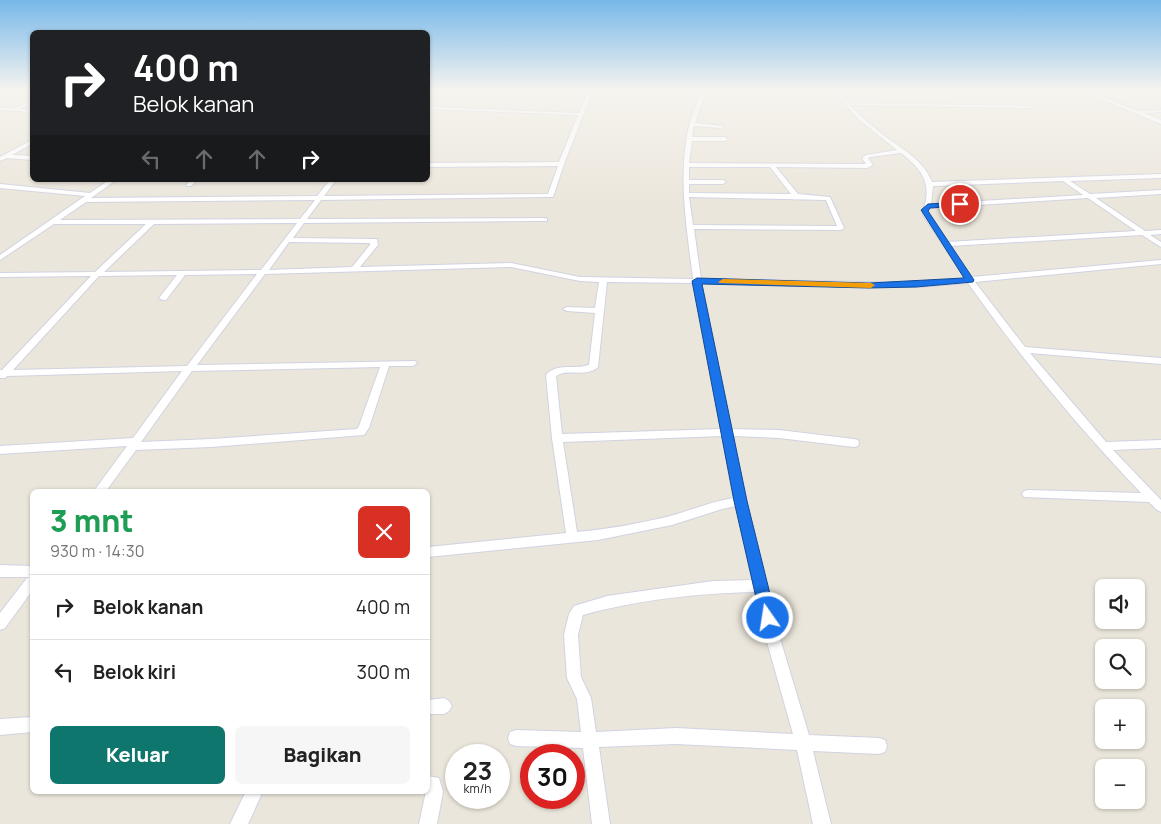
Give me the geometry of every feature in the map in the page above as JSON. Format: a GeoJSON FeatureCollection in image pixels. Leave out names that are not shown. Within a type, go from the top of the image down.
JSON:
{"type":"FeatureCollection","features":[{"type":"Feature","properties":{"kind":"street"},"geometry":{"type":"LineString","coordinates":[[0,186],[86,197],[320,198],[552,196],[561,164],[575,128]]}},
{"type":"Feature","properties":{"kind":"street"},"geometry":{"type":"LineString","coordinates":[[691,128],[686,165],[686,196],[697,281],[760,586],[772,635],[803,741],[822,824]]}},
{"type":"Feature","properties":{"kind":"street"},"geometry":{"type":"LineString","coordinates":[[872,128],[902,151],[926,176],[929,184],[926,215],[970,280],[1023,350],[1105,446],[1157,502]]}},
{"type":"Feature","properties":{"kind":"street"},"geometry":{"type":"LineString","coordinates":[[689,139],[725,139]]}},
{"type":"Feature","properties":{"kind":"street"},"geometry":{"type":"LineString","coordinates":[[2,157],[30,143]]}},
{"type":"Feature","properties":{"kind":"street"},"geometry":{"type":"LineString","coordinates":[[686,165],[868,166],[870,165],[865,158],[868,156],[902,151]]}},
{"type":"Feature","properties":{"kind":"street"},"geometry":{"type":"LineString","coordinates":[[2,157],[30,158]]}},
{"type":"Feature","properties":{"kind":"street"},"geometry":{"type":"LineString","coordinates":[[430,165],[561,164]]}},
{"type":"Feature","properties":{"kind":"street"},"geometry":{"type":"LineString","coordinates":[[772,166],[796,196]]}},
{"type":"Feature","properties":{"kind":"street"},"geometry":{"type":"LineString","coordinates":[[929,184],[1161,176]]}},
{"type":"Feature","properties":{"kind":"street"},"geometry":{"type":"LineString","coordinates":[[1065,180],[1161,246]]}},
{"type":"Feature","properties":{"kind":"street"},"geometry":{"type":"LineString","coordinates":[[0,258],[110,182]]}},
{"type":"Feature","properties":{"kind":"street"},"geometry":{"type":"LineString","coordinates":[[101,489],[189,369],[265,272],[332,182]]}},
{"type":"Feature","properties":{"kind":"street"},"geometry":{"type":"LineString","coordinates":[[686,182],[723,182]]}},
{"type":"Feature","properties":{"kind":"street"},"geometry":{"type":"LineString","coordinates":[[928,206],[1161,192]]}},
{"type":"Feature","properties":{"kind":"street"},"geometry":{"type":"LineString","coordinates":[[686,196],[796,196],[828,198],[841,228],[689,228]]}},
{"type":"Feature","properties":{"kind":"street"},"geometry":{"type":"LineString","coordinates":[[51,222],[545,220]]}},
{"type":"Feature","properties":{"kind":"street"},"geometry":{"type":"LineString","coordinates":[[2,375],[97,274],[150,223]]}},
{"type":"Feature","properties":{"kind":"street"},"geometry":{"type":"LineString","coordinates":[[945,244],[1161,232]]}},
{"type":"Feature","properties":{"kind":"street"},"geometry":{"type":"LineString","coordinates":[[289,240],[372,240],[374,245],[355,269]]}},
{"type":"Feature","properties":{"kind":"street"},"geometry":{"type":"LineString","coordinates":[[0,275],[265,272],[511,265],[573,278],[603,280],[916,285],[1161,262]]}},
{"type":"Feature","properties":{"kind":"street"},"geometry":{"type":"LineString","coordinates":[[163,298],[183,273]]}},
{"type":"Feature","properties":{"kind":"street"},"geometry":{"type":"LineString","coordinates":[[572,536],[557,438],[551,373],[585,370],[593,367],[603,280]]}},
{"type":"Feature","properties":{"kind":"street"},"geometry":{"type":"LineString","coordinates":[[567,309],[599,311]]}},
{"type":"Feature","properties":{"kind":"street"},"geometry":{"type":"LineString","coordinates":[[1023,350],[1161,361]]}},
{"type":"Feature","properties":{"kind":"street"},"geometry":{"type":"LineString","coordinates":[[2,375],[412,363]]}},
{"type":"Feature","properties":{"kind":"street"},"geometry":{"type":"LineString","coordinates":[[0,450],[135,444],[221,443],[360,432],[364,428],[386,364]]}},
{"type":"Feature","properties":{"kind":"street"},"geometry":{"type":"LineString","coordinates":[[557,438],[727,432],[779,434],[854,443]]}},
{"type":"Feature","properties":{"kind":"street"},"geometry":{"type":"LineString","coordinates":[[1105,446],[1161,444]]}},
{"type":"Feature","properties":{"kind":"street"},"geometry":{"type":"LineString","coordinates":[[1028,494],[1157,502]]}},
{"type":"Feature","properties":{"kind":"street"},"geometry":{"type":"LineString","coordinates":[[430,552],[628,530],[677,519],[722,504],[741,501]]}},
{"type":"Feature","properties":{"kind":"street"},"geometry":{"type":"LineString","coordinates":[[0,572],[30,571]]}},
{"type":"Feature","properties":{"kind":"street"},"geometry":{"type":"LineString","coordinates":[[0,624],[30,585]]}},
{"type":"Feature","properties":{"kind":"street"},"geometry":{"type":"LineString","coordinates":[[602,824],[584,698],[574,678],[571,635],[573,621],[579,610],[606,602],[713,587],[760,586]]}},
{"type":"Feature","properties":{"kind":"street"},"geometry":{"type":"LineString","coordinates":[[430,707],[444,706]]}},
{"type":"Feature","properties":{"kind":"street"},"geometry":{"type":"LineString","coordinates":[[0,727],[30,725]]}},
{"type":"Feature","properties":{"kind":"street"},"geometry":{"type":"LineString","coordinates":[[516,738],[589,740],[676,736],[879,746]]}},
{"type":"Feature","properties":{"kind":"street"},"geometry":{"type":"LineString","coordinates":[[428,824],[435,792],[433,784],[430,784]]}},
{"type":"Feature","properties":{"kind":"street"},"geometry":{"type":"LineString","coordinates":[[239,824],[254,794]]}},
{"type":"Feature","properties":{"kind":"slow traffic"},"geometry":{"type":"LineString","coordinates":[[723,282],[871,285]]}},
{"type":"Feature","properties":{"kind":"route"},"geometry":{"type":"LineString","coordinates":[[768,618],[741,501],[697,281],[916,285],[970,280],[926,215],[925,210],[928,206],[960,204]]}}]}
